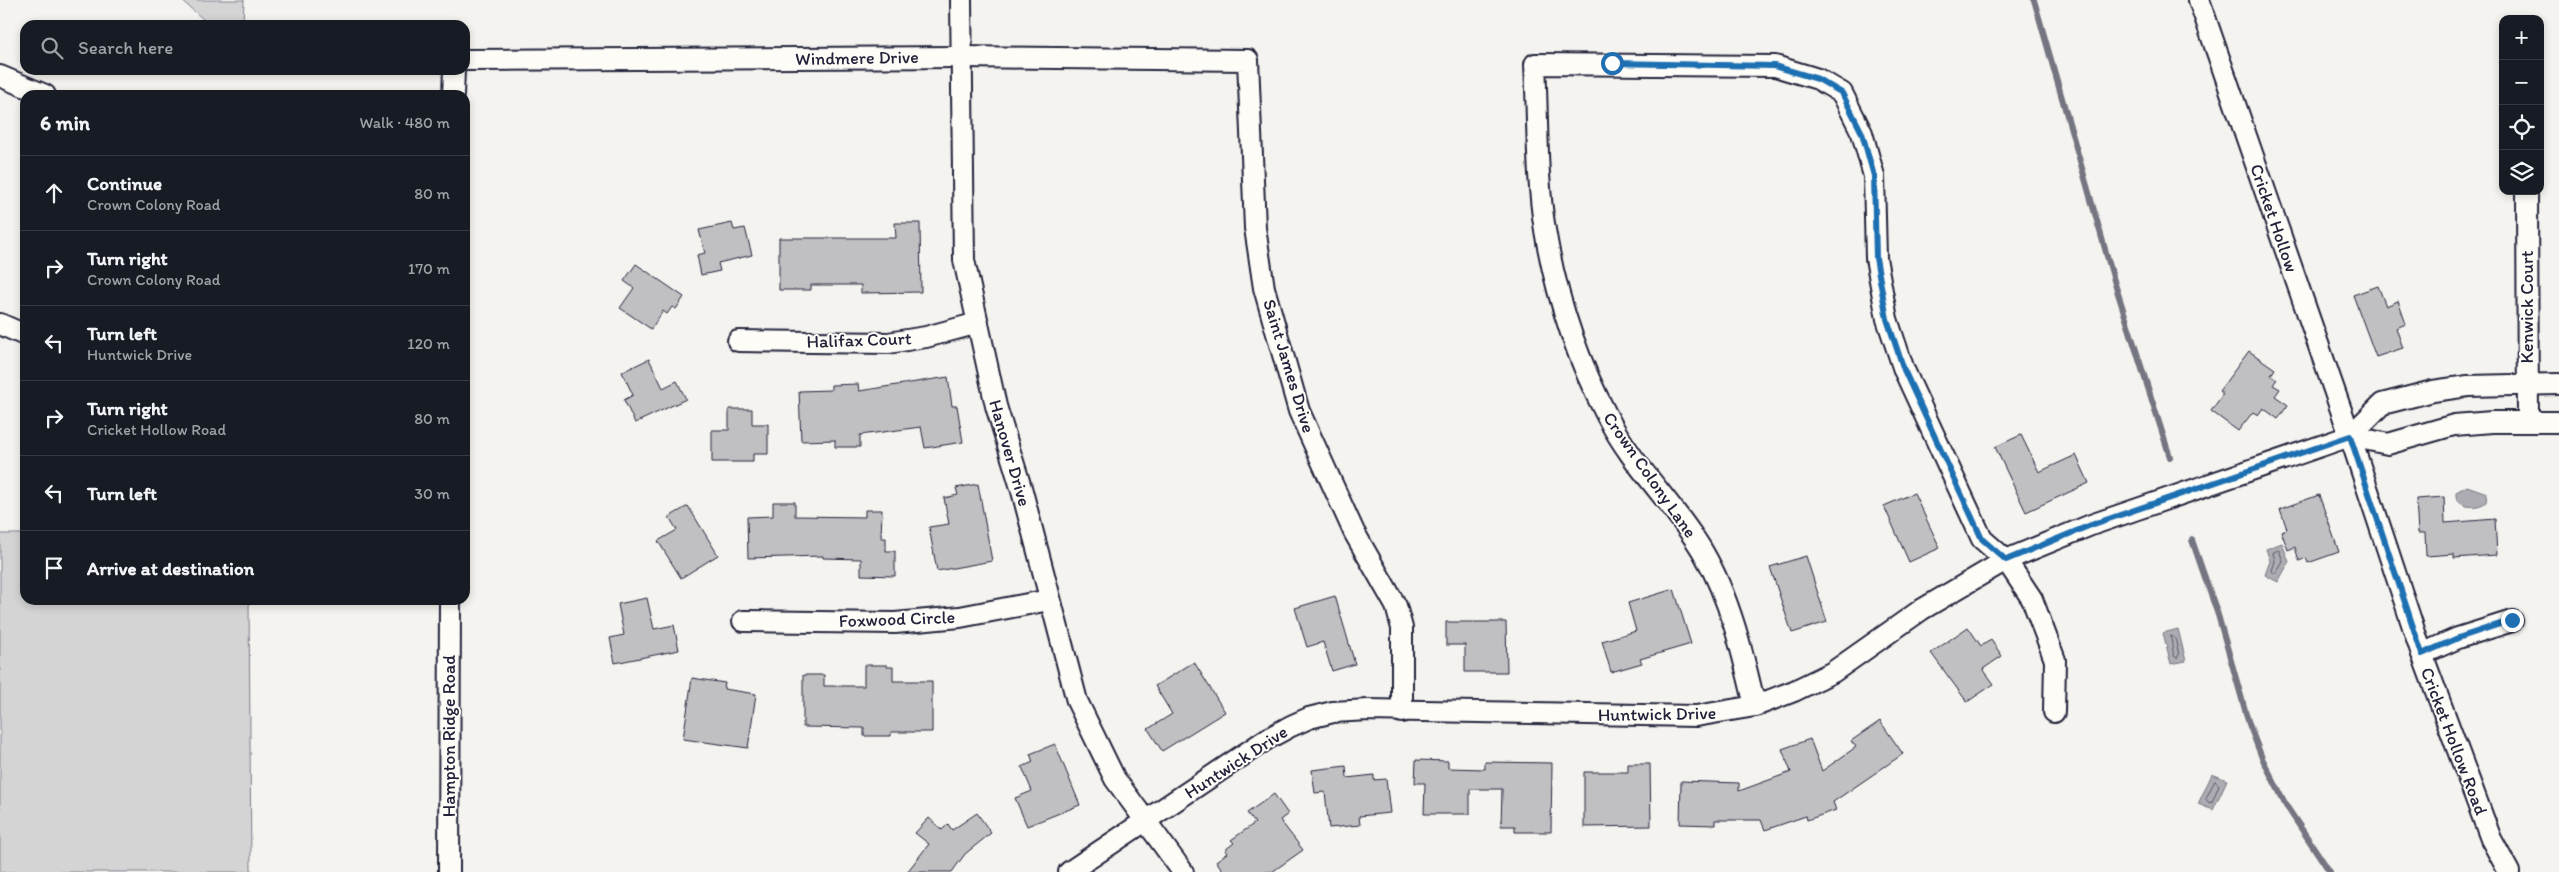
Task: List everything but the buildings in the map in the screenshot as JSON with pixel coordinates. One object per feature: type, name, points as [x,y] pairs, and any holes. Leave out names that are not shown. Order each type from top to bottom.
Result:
[{"type":"street","name":"Hanover Drive","points":[[960,0],[964,260],[996,406],[1022,491],[1077,701],[1115,779],[1183,872]]},
{"type":"street","name":"Cricket Hollow","points":[[2199,0],[2350,436]]},
{"type":"street","name":"Windmere Drive","points":[[470,60],[961,57],[1248,60]]},
{"type":"street","name":"Saint James Drive","points":[[1248,60],[1255,228],[1264,288],[1299,411],[1354,532],[1396,606],[1402,628],[1402,712]]},
{"type":"street","name":"Crown Colony Lane","points":[[1755,706],[1736,634],[1714,573],[1690,531],[1630,453],[1608,418],[1582,364],[1564,315],[1545,228],[1536,64],[1774,66],[1818,79],[1842,93],[1862,133],[1874,176],[1876,258],[1887,319],[1904,370],[1982,539],[2006,560]]},
{"type":"street","points":[[453,90],[454,75]]},
{"type":"street","points":[[0,76],[33,90]]},
{"type":"street","name":"Kenwick Court","points":[[2527,195],[2528,422]]},
{"type":"street","name":"Halifax Court","points":[[738,341],[888,342],[926,337],[978,323]]},
{"type":"street","points":[[0,324],[20,333]]},
{"type":"street","name":"Huntwick Drive","points":[[1069,872],[1266,739],[1309,718],[1333,712],[1696,716],[1755,706],[1794,691],[1833,672],[1928,606],[2006,560],[2091,525],[2350,436],[2382,404],[2433,391],[2468,386],[2559,384]]},
{"type":"street","points":[[2350,436],[2388,444],[2454,425],[2559,422]]},
{"type":"street","name":"Cricket Hollow Road","points":[[2350,436],[2422,654],[2491,839],[2509,872]]},
{"type":"street","points":[[2006,560],[2032,599],[2054,660],[2054,712]]},
{"type":"street","name":"Foxwood Circle","points":[[743,621],[894,622],[960,617],[1049,600]]},
{"type":"street","name":"Hampton Ridge Road","points":[[449,872],[450,605]]},
{"type":"street","points":[[2422,654],[2458,638],[2512,620]]},
{"type":"shaded area","points":[[181,0],[244,0],[243,20],[204,20]]},
{"type":"shaded area","points":[[0,534],[20,534],[20,605],[249,605],[251,872],[0,872]]},
{"type":"water","points":[[2467,486],[2487,493],[2486,502],[2472,507],[2462,504],[2456,497],[2456,492]]},
{"type":"water","points":[[2282,543],[2289,562],[2278,582],[2265,575],[2270,561],[2266,549]]},
{"type":"water","points":[[2178,629],[2186,661],[2171,664],[2163,633]]},
{"type":"water","points":[[2212,774],[2227,780],[2213,810],[2198,804]]},
{"type":"waterway","points":[[2034,0],[2115,284],[2170,457]]},
{"type":"waterway","points":[[2192,540],[2218,615],[2249,724],[2262,758],[2287,807],[2330,872]]},
{"type":"route","points":[[1612,63],[1774,66],[1818,79],[1842,93],[1862,133],[1874,176],[1876,258],[1887,319],[1904,370],[1982,539],[2006,560],[2045,542],[2091,525],[2350,436],[2422,654],[2458,638],[2512,620]]}]
